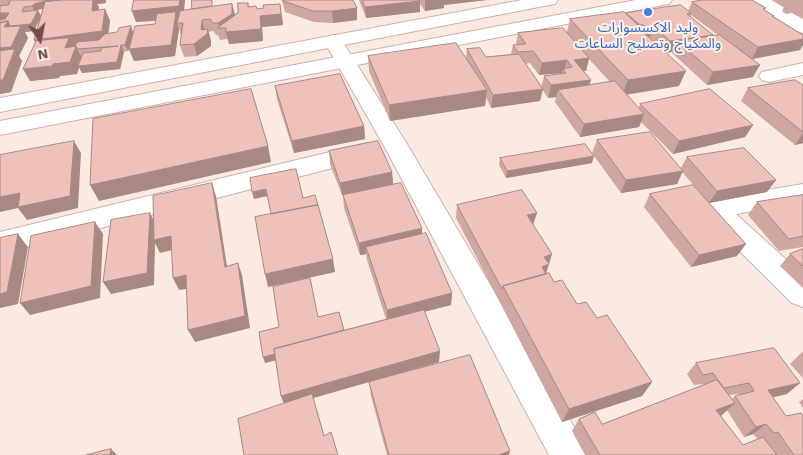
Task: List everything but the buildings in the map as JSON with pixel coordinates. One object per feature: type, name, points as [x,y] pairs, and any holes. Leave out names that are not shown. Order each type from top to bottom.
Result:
[{"type":"main road","points":[[0,128],[339,51],[549,0]]},
{"type":"main road","points":[[0,104],[663,0]]},
{"type":"main road","points":[[760,0],[803,27]]},
{"type":"main road","points":[[339,51],[395,144],[570,455]]},
{"type":"main road","points":[[769,76],[803,70]]},
{"type":"main road","points":[[0,244],[395,144]]},
{"type":"main road","points":[[803,193],[718,208],[716,212],[803,294]]},
{"type":"place","name":"وليد الاكسسوارات والمكياج وتصليح الساعات","points":[[648,12]]}]
